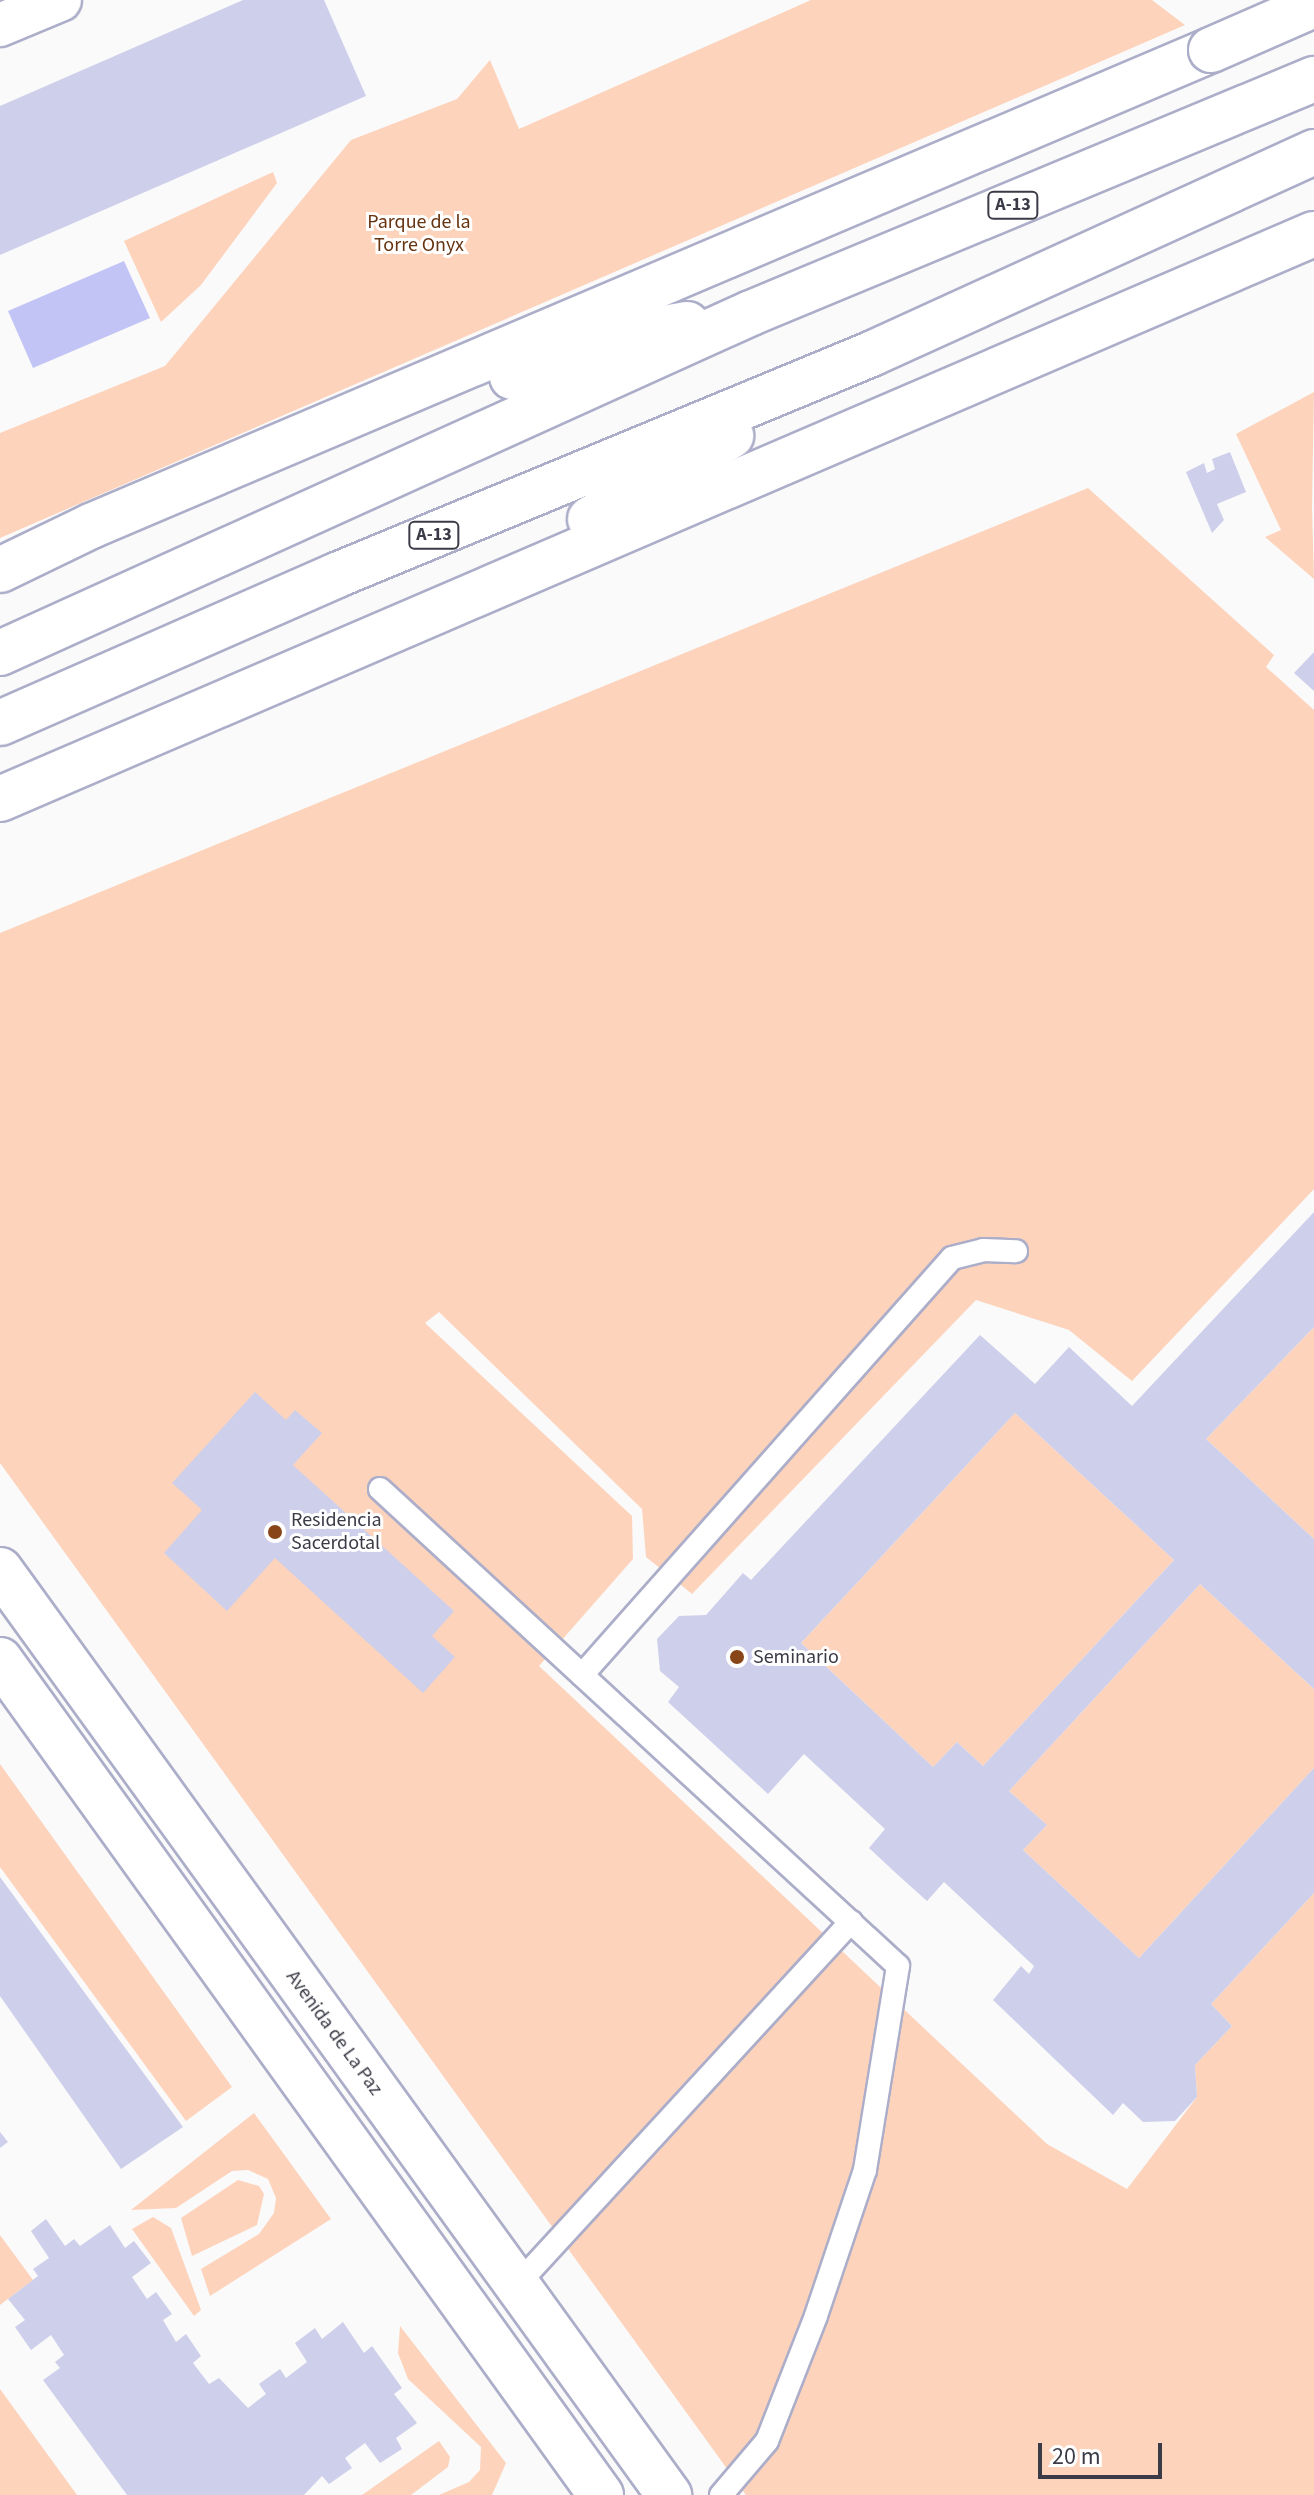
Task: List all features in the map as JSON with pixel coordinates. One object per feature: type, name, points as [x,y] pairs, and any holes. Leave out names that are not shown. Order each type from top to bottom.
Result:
[{"type":"main road","points":[[0,570],[91,526],[1314,5]]},
{"type":"main road","name":"A-13","points":[[0,653],[751,313],[1314,79]]},
{"type":"main road","name":"A-13","points":[[0,723],[337,575],[871,354],[1314,152]]},
{"type":"main road","points":[[0,799],[1314,234]]},
{"type":"main road","points":[[91,526],[637,333],[751,313]]},
{"type":"main road","points":[[431,613],[871,354]]},
{"type":"main road","name":"Avenida de La Paz","points":[[0,1570],[669,2495]]},
{"type":"main road","points":[[0,1660],[601,2495]]},
{"type":"street","points":[[0,25],[60,0]]},
{"type":"lane","points":[[582,1675],[952,1258],[983,1250],[1016,1251]]},
{"type":"lane","points":[[380,1489],[898,1966],[865,2170],[767,2441],[721,2495]]},
{"type":"lane","points":[[516,2286],[851,1922]]},
{"type":"green space","name":"Parque de la Torre Onyx","points":[[811,0],[1152,0],[1185,25],[0,538],[0,433],[165,366],[351,140],[457,99],[490,60],[519,129]]},
{"type":"green space","points":[[273,172],[277,183],[201,285],[161,322],[124,241]]},
{"type":"green space","points":[[1314,392],[1314,579],[1265,537],[1281,530],[1236,434]]},
{"type":"green space","points":[[1088,488],[1274,655],[1266,667],[1314,710],[1314,1189],[1132,1381],[1069,1330],[976,1300],[692,1594],[646,1557],[642,1509],[439,1312],[425,1323],[632,1516],[633,1559],[539,1666],[1047,2144],[1127,2189],[1197,2097],[1195,2065],[1232,2026],[1211,2004],[1314,1893],[1314,2495],[746,2495],[0,1463],[0,933]]},
{"type":"green space","points":[[1314,1327],[1314,1539],[1206,1439]]},
{"type":"green space","points":[[1015,1413],[1174,1560],[983,1766],[957,1742],[933,1767],[801,1643]]},
{"type":"green space","points":[[1200,1584],[1314,1689],[1314,1768],[1139,1958],[1023,1850],[1047,1825],[1009,1791]]},
{"type":"green space","points":[[0,1764],[232,2087],[186,2121],[0,1867]]},
{"type":"green space","points":[[254,2113],[331,2219],[210,2296],[201,2269],[259,2234],[274,2213],[276,2198],[268,2179],[248,2170],[232,2171],[176,2208],[131,2210]]},
{"type":"green space","points":[[238,2180],[259,2186],[264,2194],[257,2225],[192,2256],[181,2218]]},
{"type":"green space","points":[[153,2217],[171,2228],[201,2310],[194,2316],[132,2229]]},
{"type":"green space","points":[[0,2235],[33,2280],[0,2305]]},
{"type":"green space","points":[[400,2326],[506,2463],[492,2495],[439,2495],[469,2482],[480,2470],[481,2447],[408,2379],[398,2353]]},
{"type":"green space","points":[[0,2389],[77,2495],[0,2495]]},
{"type":"green space","points":[[439,2441],[450,2457],[448,2467],[411,2495],[362,2495]]},
{"type":"water","points":[[124,261],[150,318],[33,368],[8,311]]},
{"type":"building","points":[[243,0],[324,0],[366,96],[0,255],[0,106]]},
{"type":"building","points":[[1230,452],[1246,492],[1217,504],[1224,520],[1212,533],[1186,472],[1204,463],[1207,473],[1215,469],[1212,459]]},
{"type":"building","points":[[1314,652],[1314,691],[1294,673]]},
{"type":"building","name":"Seminario","points":[[1314,1212],[1314,1327],[1206,1439],[1314,1539],[1314,1689],[1200,1584],[1009,1791],[1047,1825],[1023,1850],[1139,1958],[1314,1768],[1314,1893],[1211,2004],[1232,2026],[1195,2065],[1197,2097],[1175,2121],[1143,2122],[1123,2103],[1113,2115],[993,2000],[1021,1966],[1029,1974],[1034,1966],[944,1882],[927,1901],[898,1875],[869,1848],[885,1829],[804,1754],[768,1794],[668,1702],[679,1687],[660,1671],[657,1639],[679,1616],[706,1615],[743,1573],[751,1580],[980,1335],[1035,1384],[1069,1347],[1132,1406]],"holes":[[[1015,1413],[1174,1560],[983,1766],[957,1742],[933,1767],[801,1643]]]},
{"type":"building","name":"Residencia Sacerdotal","points":[[255,1392],[286,1420],[295,1410],[322,1433],[293,1465],[454,1611],[432,1636],[455,1657],[423,1693],[275,1558],[227,1611],[164,1553],[202,1510],[172,1483]]},
{"type":"building","points":[[0,1877],[183,2127],[121,2169],[0,1996]]},
{"type":"building","points":[[0,2132],[8,2142],[0,2148]]},
{"type":"building","points":[[46,2219],[65,2246],[74,2239],[80,2246],[110,2225],[125,2248],[134,2241],[151,2263],[132,2277],[147,2299],[156,2292],[172,2314],[163,2320],[176,2342],[186,2334],[201,2356],[193,2363],[209,2384],[219,2378],[248,2408],[266,2394],[259,2384],[280,2369],[286,2378],[307,2362],[295,2343],[315,2328],[322,2339],[343,2322],[364,2353],[372,2346],[402,2388],[394,2394],[417,2423],[396,2438],[402,2449],[380,2463],[365,2443],[345,2458],[352,2468],[329,2484],[322,2476],[304,2495],[127,2495],[43,2380],[60,2368],[55,2362],[64,2355],[51,2335],[31,2350],[15,2327],[25,2320],[8,2299],[38,2276],[33,2269],[49,2258],[31,2231]]},
{"type":"place","name":"Residencia Sacerdotal","points":[[275,1532]]},
{"type":"place","name":"Seminario","points":[[737,1657]]}]
